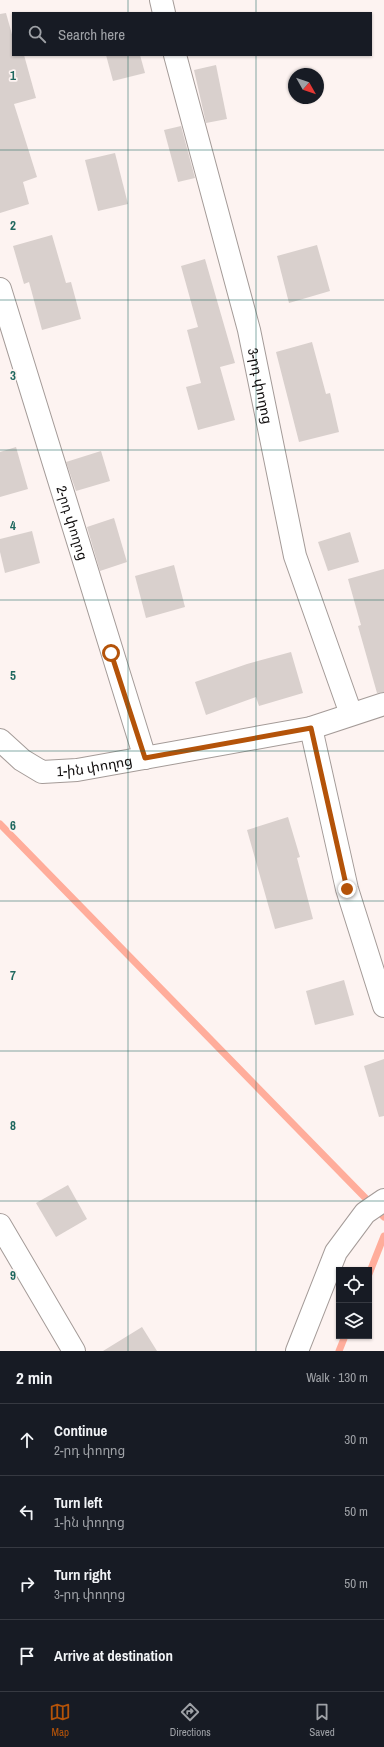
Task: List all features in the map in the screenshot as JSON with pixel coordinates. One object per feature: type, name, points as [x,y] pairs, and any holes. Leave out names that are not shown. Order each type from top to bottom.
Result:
[{"type":"street","points":[[161,0],[164,12]]},
{"type":"street","name":"3-րդ փողոց","points":[[176,56],[249,330],[295,556],[351,714]]},
{"type":"street","name":"2-րդ փողոց","points":[[0,289],[145,758]]},
{"type":"street","name":"1-ին փողոց","points":[[0,740],[22,760],[42,772],[77,770],[311,728],[384,704]]},
{"type":"street","points":[[311,728],[347,889],[384,1006]]},
{"type":"street","points":[[297,1351],[336,1252],[366,1213],[384,1200]]},
{"type":"street","points":[[0,1225],[74,1351]]},
{"type":"building","points":[[6,13],[12,34],[12,56],[24,56],[36,98],[14,104],[37,177],[23,182],[29,204],[0,213],[0,14]]},
{"type":"building","points":[[106,56],[140,56],[145,73],[113,81]]},
{"type":"building","points":[[216,65],[227,119],[206,123],[194,70]]},
{"type":"building","points":[[181,126],[195,178],[178,182],[164,130]]},
{"type":"building","points":[[115,153],[128,204],[98,211],[85,160]]},
{"type":"building","points":[[52,235],[66,283],[71,282],[81,319],[42,330],[29,282],[24,284],[13,246]]},
{"type":"building","points":[[317,245],[330,291],[289,303],[277,256]]},
{"type":"building","points":[[205,259],[235,363],[220,367],[235,420],[198,430],[186,387],[201,383],[187,330],[198,327],[181,266]]},
{"type":"building","points":[[312,342],[326,394],[330,393],[339,432],[299,442],[276,352]]},
{"type":"building","points":[[16,447],[28,489],[0,497],[0,452]]},
{"type":"building","points":[[101,451],[110,481],[76,491],[66,462]]},
{"type":"building","points":[[114,518],[127,562],[100,571],[87,527]]},
{"type":"building","points":[[32,531],[40,563],[5,573],[0,552],[0,539]]},
{"type":"building","points":[[350,532],[359,562],[328,571],[318,542]]},
{"type":"building","points":[[174,565],[185,607],[146,618],[135,576]]},
{"type":"building","points":[[384,569],[384,692],[377,693],[358,626],[361,625],[348,579]]},
{"type":"building","points":[[291,652],[303,693],[259,706],[256,697],[206,715],[195,682],[247,664]]},
{"type":"building","points":[[288,817],[300,857],[297,858],[313,919],[275,929],[247,830]]},
{"type":"building","points":[[344,980],[354,1015],[315,1025],[306,991]]},
{"type":"building","points":[[384,1059],[384,1116],[379,1117],[364,1066]]},
{"type":"building","points":[[68,1185],[87,1219],[56,1237],[36,1203]]},
{"type":"building","points":[[142,1327],[157,1351],[103,1351]]},
{"type":"waterway","points":[[0,824],[384,1217]]},
{"type":"waterway","points":[[372,1267],[384,1236]]},
{"type":"waterway","points":[[339,1351],[344,1339]]},
{"type":"route","points":[[111,653],[145,758],[311,728],[347,889]]}]
